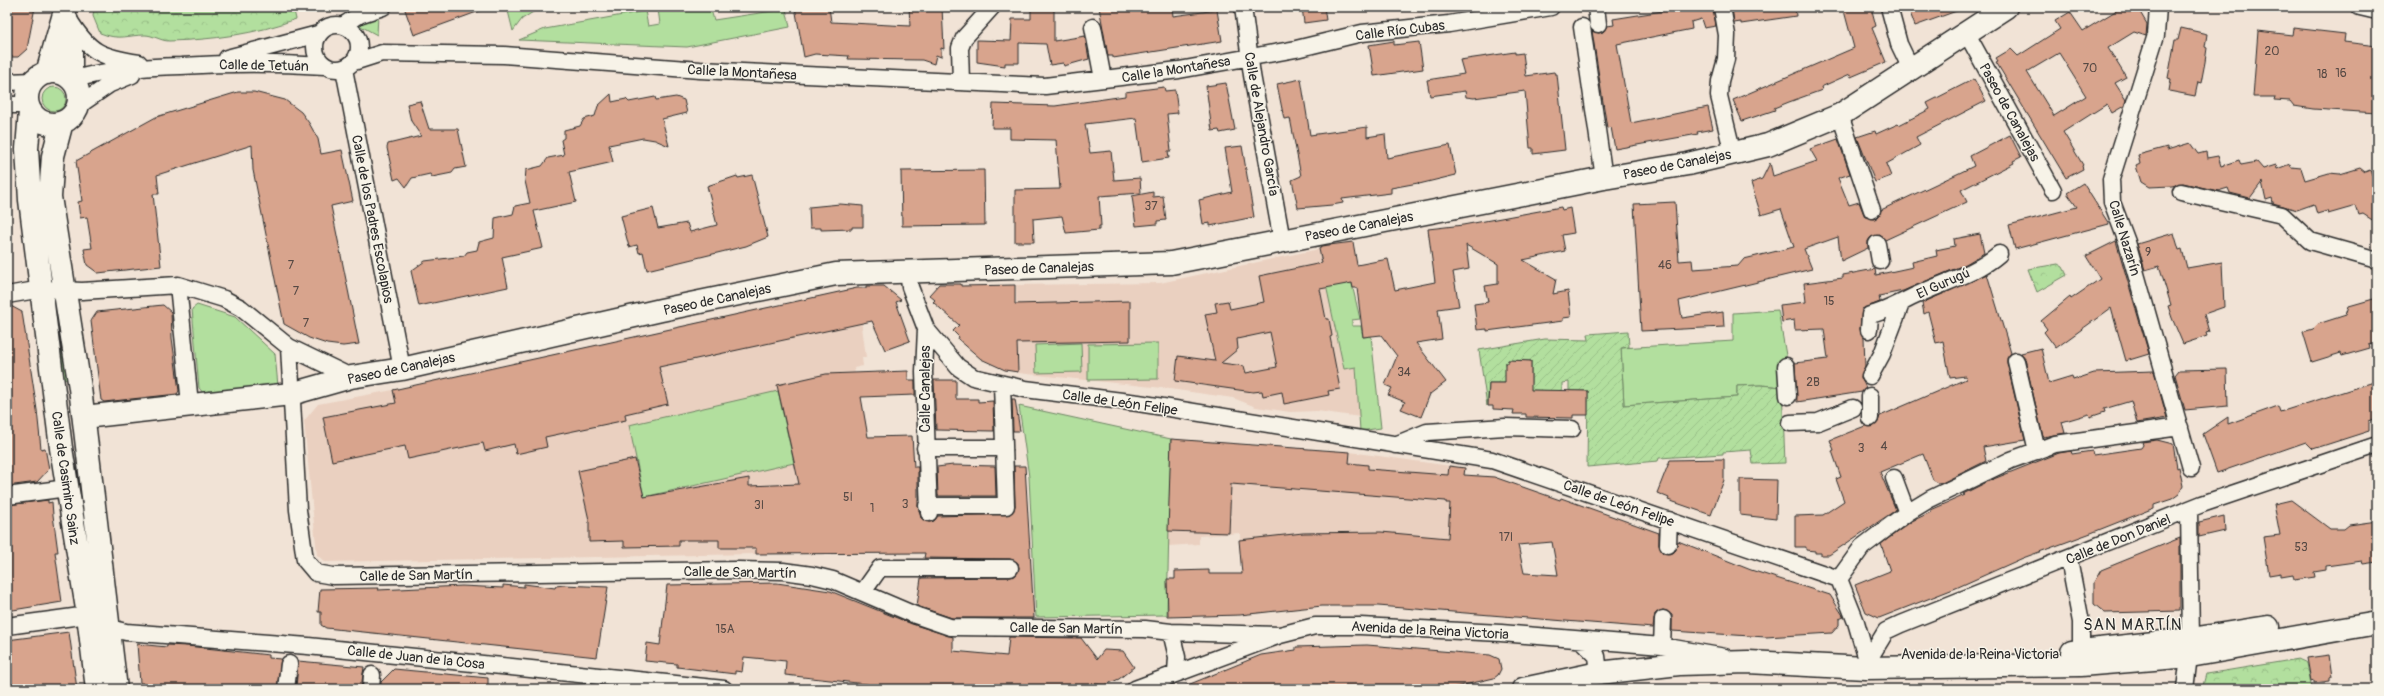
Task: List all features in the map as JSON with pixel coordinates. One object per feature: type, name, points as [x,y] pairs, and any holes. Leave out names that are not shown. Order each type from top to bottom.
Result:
[{"type":"main road","points":[[66,10],[71,48],[72,79],[79,92],[78,106],[72,116],[62,122],[46,122],[29,108],[29,88],[40,77],[66,10]]},
{"type":"main road","name":"Paseo de Canalejas","points":[[84,417],[190,404],[291,394],[351,377],[402,369],[661,310],[836,274],[1171,263],[1282,240],[1733,154],[1768,145],[1840,115],[1967,34],[1992,10]]},
{"type":"main road","points":[[40,77],[60,73],[72,79]]},
{"type":"main road","name":"Calle de Casimiro Sainz","points":[[29,108],[27,149],[30,193],[67,488],[88,615],[97,689]]},
{"type":"main road","name":"Calle de Casimiro Sainz","points":[[62,122],[54,156],[50,197],[74,290],[84,417],[116,689]]},
{"type":"main road","name":"Avenida de la Reina Victoria","points":[[2191,647],[2377,610]]},
{"type":"main road","name":"Avenida de la Reina Victoria","points":[[1523,689],[1599,674],[1679,664],[1748,662],[1866,668],[2081,658],[2191,647],[2377,623]]},
{"type":"main road","name":"Avenida de la Reina Victoria","points":[[1748,662],[1776,657],[1868,654],[2013,656],[2053,655],[2081,658]]},
{"type":"street","points":[[344,25],[359,15],[383,7]]},
{"type":"street","points":[[961,82],[960,48],[964,38],[992,7]]},
{"type":"street","name":"Calle de Alejandro García","points":[[1243,7],[1250,57],[1282,240]]},
{"type":"street","name":"Calle Río Cubas","points":[[1250,57],[1296,49],[1362,33],[1448,24],[1551,7]]},
{"type":"street","points":[[1596,7],[1598,24]]},
{"type":"street","points":[[1722,7],[1727,35],[1726,59],[1720,81],[1719,96],[1733,154]]},
{"type":"street","points":[[1889,7],[1899,44],[1911,69]]},
{"type":"street","name":"Calle Nazarín","points":[[2158,7],[2156,35],[2110,179],[2112,202],[2127,242],[2191,468]]},
{"type":"street","points":[[2360,7],[2377,11]]},
{"type":"street","name":"Calle de Tetuán","points":[[66,10],[77,33],[92,48],[103,56],[157,66]]},
{"type":"street","points":[[359,38],[360,51],[349,65],[334,69],[325,66],[317,57],[314,45],[318,34],[325,28],[334,24],[344,25],[353,30],[359,38],[382,53]]},
{"type":"street","points":[[1582,27],[1604,178]]},
{"type":"street","name":"Calle la Montañesa","points":[[1093,28],[1103,79]]},
{"type":"street","name":"Calle de Tetuán","points":[[202,65],[318,34]]},
{"type":"street","name":"Paseo de Canalejas","points":[[1967,34],[2053,190]]},
{"type":"street","name":"Calle la Montañesa","points":[[349,65],[382,53],[504,55],[700,70],[1045,86],[1179,70],[1250,57]]},
{"type":"street","name":"Calle de Tetuán","points":[[72,79],[93,74],[157,66],[278,64],[325,66]]},
{"type":"street","name":"Calle de los Padres Escolapios","points":[[349,65],[402,369]]},
{"type":"street","name":"Calle de Tetuán","points":[[78,106],[110,84],[157,66]]},
{"type":"street","points":[[7,82],[40,77]]},
{"type":"street","points":[[7,103],[29,108]]},
{"type":"street","points":[[1840,115],[1872,210]]},
{"type":"street","points":[[2181,192],[2282,215],[2310,242],[2377,260]]},
{"type":"street","points":[[1877,244],[1880,261]]},
{"type":"street","name":"El Gurugú","points":[[1869,330],[1870,315],[1886,312],[1916,295],[1987,264],[1999,254]]},
{"type":"street","name":"Calle de León Felipe","points":[[908,271],[910,287],[926,329],[958,367],[973,377],[1002,384],[1138,403],[1492,460],[1839,578]]},
{"type":"street","points":[[7,295],[42,289],[74,290],[178,285],[224,299],[241,308],[289,347],[351,377]]},
{"type":"street","points":[[178,285],[190,404]]},
{"type":"street","points":[[1870,376],[1882,354],[1901,304]]},
{"type":"street","name":"Calle Canalejas","points":[[926,329],[924,372],[925,448],[928,510],[1006,506],[1002,384]]},
{"type":"street","points":[[289,347],[291,394]]},
{"type":"street","points":[[2016,360],[2037,451]]},
{"type":"street","points":[[1786,366],[1788,396]]},
{"type":"street","name":"Calle de San Martín","points":[[291,394],[298,510],[305,560],[316,573],[333,576],[738,570],[783,571],[812,575],[863,592],[915,615],[950,627],[1145,629],[1171,632]]},
{"type":"street","points":[[1870,396],[1870,418]]},
{"type":"street","points":[[1790,423],[1818,422],[1853,408]]},
{"type":"street","points":[[1395,445],[1427,432],[1505,427],[1572,430]]},
{"type":"street","points":[[1868,654],[1839,578],[1862,547],[1907,513],[1930,499],[2011,460],[2055,444],[2180,427]]},
{"type":"street","name":"Calle de Don Daniel","points":[[1868,654],[1886,631],[2069,559],[2080,552],[2189,510],[2377,445]]},
{"type":"street","name":"Calle Canalejas","points":[[925,448],[1004,448]]},
{"type":"street","points":[[1894,478],[1907,513]]},
{"type":"street","points":[[7,496],[67,488]]},
{"type":"street","points":[[2185,689],[2191,647],[2189,510]]},
{"type":"street","points":[[1668,545],[1669,520]]},
{"type":"street","points":[[2069,559],[2082,622],[2081,658]]},
{"type":"street","points":[[863,592],[880,568],[929,563],[1010,568]]},
{"type":"street","points":[[7,626],[88,615]]},
{"type":"street","name":"Calle de Juan de la Cosa","points":[[88,615],[109,628],[126,632],[308,646],[724,689]]},
{"type":"street","points":[[1662,646],[1663,619]]},
{"type":"street","name":"Avenida de la Reina Victoria","points":[[1135,689],[1176,672],[1280,635],[1315,626],[1360,626],[1501,633],[1582,641],[1662,646],[1748,662]]},
{"type":"street","points":[[1171,632],[1177,657],[1176,672]]},
{"type":"street","name":"Avenida de la Reina Victoria","points":[[1171,632],[1280,635]]},
{"type":"street","points":[[1582,641],[1597,656],[1599,674]]},
{"type":"street","points":[[286,689],[290,664]]},
{"type":"shaded area","points":[[1319,249],[1344,369],[1356,367],[1360,417],[1317,411],[1290,412],[1256,407],[1233,398],[1163,388],[1018,373],[1016,285],[1160,283]]},
{"type":"shaded area","points":[[857,288],[866,357],[862,357],[863,366],[854,368],[866,422],[873,481],[754,486],[756,554],[325,562],[317,555],[304,421],[318,404],[393,390]]},
{"type":"shaded area","points":[[1171,439],[1350,452],[1465,468],[1464,475],[1495,477],[1482,575],[1240,551],[1240,533],[1199,536],[1199,544],[1168,546]]},
{"type":"green space","points":[[94,7],[293,7],[296,19],[266,29],[217,38],[169,41],[148,35],[113,37],[100,33],[93,16]]},
{"type":"green space","points":[[522,7],[541,7],[522,19],[513,31],[508,11]]},
{"type":"green space","points":[[658,9],[711,10],[714,20],[786,9],[790,27],[687,47],[519,40],[545,29],[645,11],[648,26],[660,24]]},
{"type":"green space","points":[[378,15],[377,35],[357,24]]},
{"type":"green space","points":[[54,87],[59,88],[65,94],[65,104],[59,110],[54,111],[49,110],[43,104],[42,99],[43,94],[49,88]]},
{"type":"green space","points":[[2058,264],[2063,267],[2067,275],[2037,292],[2028,269]]},
{"type":"green space","points":[[1351,280],[1360,319],[1352,320],[1352,326],[1361,326],[1363,337],[1371,336],[1381,428],[1360,431],[1356,367],[1344,369],[1326,285]]},
{"type":"green space","points":[[55,298],[68,379],[64,380],[53,300]]},
{"type":"green space","points":[[197,305],[235,317],[275,354],[278,386],[204,394],[199,388],[192,309]]},
{"type":"green space","points":[[1778,310],[1787,361],[1782,387],[1761,385],[1737,386],[1737,397],[1624,405],[1621,348],[1733,341],[1733,313]]},
{"type":"green space","points":[[1628,331],[1629,347],[1621,348],[1624,405],[1737,397],[1737,386],[1761,385],[1782,387],[1785,463],[1753,464],[1751,450],[1723,452],[1723,454],[1659,458],[1658,461],[1587,467],[1588,391],[1569,391],[1569,382],[1562,383],[1562,391],[1528,390],[1531,383],[1531,361],[1508,360],[1508,363],[1505,363],[1507,383],[1489,383],[1487,406],[1479,350],[1545,339],[1589,340],[1588,334]]},
{"type":"green space","points":[[1081,343],[1082,372],[1036,373],[1035,345]]},
{"type":"green space","points":[[1158,343],[1158,379],[1088,380],[1088,344]]},
{"type":"green space","points":[[778,391],[794,463],[644,497],[629,425]]},
{"type":"green space","points":[[1019,406],[1171,439],[1167,615],[1036,617],[1029,477]]},
{"type":"green space","points":[[2298,659],[2307,663],[2312,689],[2202,689],[2206,674]]},
{"type":"building","points":[[7,7],[35,7],[27,49],[18,57],[7,57]]},
{"type":"building","points":[[404,7],[485,7],[485,9],[414,35]]},
{"type":"building","points":[[795,7],[829,7],[831,22],[910,26],[909,7],[942,7],[944,49],[941,48],[941,57],[936,55],[934,64],[922,60],[848,59],[849,56],[815,54],[804,57]]},
{"type":"building","points":[[1031,7],[1054,7],[1054,41],[1085,36],[1089,59],[1064,66],[1063,63],[1050,65],[1046,44],[1019,43],[1019,63],[1005,63],[1005,66],[977,62],[977,40],[1011,41],[1012,19],[1031,19]]},
{"type":"building","points":[[1099,7],[1172,7],[1173,16],[1217,10],[1222,41],[1113,58],[1113,56],[1108,56]]},
{"type":"building","points":[[1302,7],[1324,7],[1326,20],[1304,23]]},
{"type":"building","points":[[1688,7],[1713,7],[1716,26],[1704,28],[1701,19],[1691,22],[1692,29],[1617,44],[1631,123],[1708,107],[1713,129],[1697,132],[1698,134],[1615,149],[1611,127],[1607,128],[1592,31],[1599,33],[1603,32],[1607,26],[1614,25],[1613,19]]},
{"type":"building","points":[[1732,7],[1795,7],[1796,16],[1741,24],[1741,22],[1734,23]]},
{"type":"building","points":[[1843,7],[1871,7],[1876,26],[1872,28],[1886,62],[1851,77],[1850,74],[1821,87],[1822,90],[1774,108],[1775,110],[1742,121],[1733,100],[1854,48]]},
{"type":"building","points":[[1908,7],[1962,7],[1962,9],[1915,26]]},
{"type":"building","points":[[2122,7],[2137,7],[2147,24],[2146,36],[2134,32],[2108,48],[2126,77],[2115,83],[2126,100],[2124,106],[2112,113],[2107,104],[2063,132],[2083,165],[2083,169],[2066,178],[1996,62],[1998,61],[1996,58],[2011,49],[2018,56],[2060,29],[2055,21],[2070,12],[2083,31]],"holes":[[[2059,53],[2086,96],[2054,116],[2027,72]]]},
{"type":"building","points":[[2181,28],[2207,34],[2205,47],[2207,48],[2201,83],[2198,82],[2195,96],[2169,91],[2171,79],[2168,78],[2175,40],[2178,40]]},
{"type":"building","points":[[2293,28],[2345,34],[2344,42],[2377,46],[2377,113],[2313,109],[2294,106],[2290,101],[2274,100],[2275,97],[2253,97],[2258,31],[2292,35]]},
{"type":"building","points":[[1394,41],[1394,45],[1419,42],[1423,69],[1374,76],[1369,45]]},
{"type":"building","points":[[1515,52],[1515,54],[1523,53],[1526,76],[1554,72],[1557,74],[1565,150],[1533,154],[1533,148],[1530,148],[1525,91],[1474,98],[1466,97],[1465,91],[1430,96],[1427,80],[1464,74],[1460,60]]},
{"type":"building","points":[[1301,79],[1310,135],[1367,127],[1367,137],[1385,134],[1387,158],[1450,145],[1456,175],[1419,184],[1391,188],[1391,193],[1342,199],[1343,203],[1332,205],[1298,208],[1292,180],[1301,176],[1290,118],[1284,119],[1277,84]]},
{"type":"building","points":[[1974,79],[1986,101],[1916,137],[1920,145],[1886,164],[1891,176],[1875,182],[1857,137],[1875,131],[1876,134],[1898,124],[1899,125],[1930,109],[1927,103]]},
{"type":"building","points":[[1226,83],[1235,130],[1220,133],[1219,130],[1212,131],[1206,86]]},
{"type":"building","points":[[1164,87],[1165,91],[1175,90],[1178,113],[1167,114],[1171,151],[1168,151],[1169,158],[1142,162],[1136,118],[1085,124],[1090,153],[1111,151],[1114,180],[1140,178],[1141,193],[1099,196],[1101,226],[1099,226],[1099,230],[1066,233],[1062,216],[1033,219],[1034,242],[1015,242],[1015,190],[1060,189],[1056,140],[1010,139],[1010,128],[992,128],[993,104],[1055,106],[1125,96],[1125,92]]},
{"type":"building","points":[[238,92],[254,92],[285,100],[301,112],[309,123],[318,139],[321,154],[342,150],[353,201],[331,206],[359,344],[343,346],[327,344],[309,338],[284,324],[253,170],[252,145],[157,175],[159,194],[153,194],[161,266],[98,273],[87,265],[84,249],[92,248],[87,217],[80,218],[78,202],[82,201],[76,161],[156,117]]},
{"type":"building","points":[[611,94],[612,102],[626,99],[629,102],[655,97],[656,100],[676,97],[684,100],[687,113],[662,119],[669,146],[655,140],[643,138],[609,145],[613,162],[569,172],[576,202],[534,211],[543,248],[502,257],[508,287],[419,306],[411,271],[425,261],[464,256],[467,252],[477,250],[479,242],[494,238],[495,218],[513,214],[515,206],[530,203],[525,181],[526,170],[542,166],[548,158],[564,155],[561,140],[564,138],[564,130],[580,126],[584,119],[595,116],[598,106]]},
{"type":"building","points":[[420,101],[429,129],[458,129],[466,167],[455,169],[452,173],[432,177],[430,174],[412,178],[406,187],[399,178],[394,180],[387,148],[388,144],[421,136],[411,121],[407,104]]},
{"type":"building","points":[[2010,135],[2021,157],[2013,161],[2014,163],[1961,190],[1967,202],[1885,240],[1880,235],[1871,237],[1868,241],[1868,248],[1841,261],[1838,237],[1804,249],[1812,269],[1679,301],[1682,318],[1723,312],[1724,327],[1641,331],[1634,204],[1675,202],[1679,261],[1692,260],[1693,269],[1738,266],[1744,259],[1794,247],[1781,209],[1761,215],[1751,183],[1762,179],[1770,163],[1773,176],[1817,161],[1810,149],[1838,139],[1850,174],[1838,178],[1849,205],[1859,202],[1865,217],[1875,219],[1879,216],[1881,210],[1974,166],[1970,156]]},
{"type":"building","points":[[2190,143],[2198,154],[2206,152],[2207,158],[2218,156],[2221,166],[2239,160],[2241,165],[2257,162],[2263,169],[2276,165],[2277,169],[2290,164],[2291,167],[2301,168],[2305,180],[2329,173],[2340,174],[2360,168],[2365,172],[2370,170],[2372,176],[2377,175],[2377,223],[2363,214],[2359,215],[2356,206],[2328,214],[2327,211],[2317,214],[2314,204],[2297,210],[2273,203],[2272,198],[2266,200],[2262,182],[2250,198],[2230,193],[2228,188],[2218,191],[2183,183],[2172,186],[2149,187],[2141,182],[2136,166],[2140,164],[2138,155],[2167,147],[2167,150]]},
{"type":"building","points":[[1242,146],[1254,217],[1210,226],[1210,223],[1203,224],[1199,200],[1232,192],[1225,148]]},
{"type":"building","points":[[984,170],[985,225],[902,226],[901,171]]},
{"type":"building","points":[[752,175],[768,237],[746,246],[647,270],[643,252],[639,253],[637,245],[629,247],[621,216],[653,208],[658,228],[687,223],[690,232],[717,225],[707,186],[737,176],[738,178]]},
{"type":"building","points":[[2083,183],[2109,224],[2015,249],[2009,225],[2077,207],[2067,193]]},
{"type":"building","points":[[1153,192],[1153,197],[1163,196],[1166,220],[1157,221],[1157,224],[1136,226],[1132,196]]},
{"type":"building","points":[[840,204],[863,206],[863,227],[852,227],[852,229],[821,230],[821,228],[810,228],[809,207]]},
{"type":"building","points":[[1561,207],[1562,210],[1570,208],[1574,233],[1562,235],[1565,251],[1523,260],[1556,279],[1553,294],[1568,291],[1571,317],[1563,318],[1563,321],[1487,331],[1487,329],[1477,330],[1474,304],[1488,302],[1485,286],[1498,284],[1498,264],[1466,245],[1469,269],[1453,272],[1459,306],[1438,309],[1442,339],[1416,343],[1446,382],[1430,394],[1421,417],[1401,409],[1405,402],[1388,395],[1392,388],[1385,385],[1397,356],[1381,335],[1363,337],[1357,288],[1353,288],[1352,283],[1320,289],[1326,319],[1329,319],[1332,336],[1330,337],[1340,389],[1328,391],[1329,395],[1284,404],[1282,392],[1263,396],[1262,391],[1253,392],[1175,381],[1178,356],[1215,361],[1205,314],[1217,312],[1215,303],[1228,301],[1230,309],[1264,302],[1259,276],[1322,263],[1319,249],[1321,246],[1353,242],[1357,265],[1388,259],[1395,290],[1435,282],[1428,229],[1463,225]],"holes":[[[1270,332],[1277,367],[1246,373],[1244,366],[1221,363],[1238,349],[1237,339]]]},
{"type":"building","points":[[2174,233],[2179,250],[2182,249],[2187,268],[2222,262],[2224,307],[2204,314],[2209,332],[2206,333],[2207,336],[2183,344],[2168,306],[2171,305],[2159,266],[2145,270],[2137,244]]},
{"type":"building","points":[[1980,234],[1984,253],[1966,264],[1903,291],[1879,296],[1880,302],[1862,309],[1860,329],[1864,338],[1865,366],[1861,377],[1866,388],[1862,392],[1797,402],[1795,363],[1828,359],[1824,329],[1795,330],[1794,320],[1782,322],[1780,305],[1806,302],[1804,283],[1843,278],[1843,275],[1875,269],[1876,275],[1913,267],[1912,262],[1937,256],[1936,250],[1955,246],[1954,239]]},
{"type":"building","points":[[2116,241],[2149,354],[2126,361],[2111,308],[2056,348],[2044,332],[2047,329],[2041,321],[2070,297],[2071,299],[2100,279],[2086,256]]},
{"type":"building","points":[[1987,274],[2011,353],[2007,358],[2007,363],[2025,440],[1983,447],[1986,461],[1940,484],[1933,480],[1923,454],[1880,472],[1896,510],[1829,555],[1821,555],[1821,553],[1815,553],[1815,551],[1806,550],[1806,547],[1795,547],[1795,516],[1823,515],[1844,501],[1836,479],[1841,477],[1832,451],[1834,450],[1830,440],[1865,426],[1874,426],[1878,422],[1880,416],[1966,379],[1965,376],[1950,378],[1943,341],[1936,343],[1928,312],[1924,314],[1922,303]]},
{"type":"building","points":[[939,284],[961,284],[961,286],[1015,285],[1015,304],[1130,301],[1130,341],[1017,343],[1018,372],[1005,370],[981,359],[958,339],[959,337],[953,331],[959,325],[933,302],[935,300],[929,295]]},
{"type":"building","points":[[866,286],[884,286],[901,300],[896,302],[910,341],[885,350],[872,321],[659,367],[668,404],[625,414],[626,420],[545,437],[547,447],[516,454],[514,444],[485,451],[483,443],[408,459],[405,446],[332,461],[323,417],[396,403],[393,390],[857,288],[866,288]]},
{"type":"building","points":[[2377,298],[2377,343],[2369,345],[2370,348],[2342,356],[2341,353],[2312,362],[2303,332],[2313,329],[2318,324],[2346,315],[2349,306]]},
{"type":"building","points":[[7,304],[22,312],[37,410],[41,449],[45,448],[49,469],[37,482],[7,486]]},
{"type":"building","points":[[163,305],[171,312],[172,338],[179,391],[177,394],[104,402],[101,400],[91,321],[97,312]]},
{"type":"building","points":[[2041,348],[2049,383],[2072,376],[2073,380],[2094,373],[2154,371],[2167,418],[2137,423],[2131,401],[2104,409],[2105,412],[2090,417],[2089,414],[2062,422],[2065,433],[2043,437],[2025,359],[2021,353]]},
{"type":"building","points":[[1508,360],[1531,361],[1531,390],[1588,391],[1588,415],[1573,415],[1573,418],[1526,417],[1526,414],[1513,414],[1514,410],[1493,409],[1493,406],[1488,406],[1489,383],[1505,383],[1505,363],[1508,363]]},
{"type":"building","points":[[2227,369],[2228,406],[2185,410],[2175,375],[2179,370]]},
{"type":"building","points":[[908,371],[908,380],[915,380],[915,395],[861,397],[868,437],[912,436],[914,467],[918,467],[918,506],[921,518],[929,522],[934,521],[938,516],[1010,514],[1015,506],[1014,466],[1025,466],[1034,618],[952,618],[917,606],[921,578],[1015,576],[1019,568],[1018,563],[1010,559],[924,558],[925,553],[756,554],[756,548],[719,548],[719,540],[679,540],[679,546],[624,547],[624,541],[589,542],[589,520],[578,471],[635,459],[644,497],[749,478],[749,486],[799,484],[777,385],[826,374]]},
{"type":"building","points":[[934,380],[956,380],[956,399],[978,399],[978,402],[993,401],[994,431],[936,430]]},
{"type":"building","points":[[2377,381],[2377,418],[2369,421],[2369,431],[2313,449],[2306,442],[2217,473],[2203,434],[2228,417],[2228,424],[2278,406],[2280,412]]},
{"type":"building","points":[[1012,399],[1015,399],[1020,431],[1013,431]]},
{"type":"building","points":[[1171,439],[1350,452],[1349,463],[1368,465],[1368,469],[1448,475],[1449,466],[1465,468],[1464,475],[1494,477],[1560,500],[1561,498],[1659,533],[1659,545],[1663,553],[1673,553],[1676,550],[1678,541],[1751,570],[1830,595],[1844,617],[1839,619],[1839,625],[1832,633],[1766,637],[1672,631],[1672,615],[1663,610],[1655,614],[1653,628],[1378,606],[1322,606],[1240,615],[1168,617],[1167,579],[1175,579],[1175,571],[1209,570],[1209,574],[1242,574],[1239,540],[1303,533],[1381,532],[1448,538],[1450,503],[1446,503],[1446,501],[1231,484],[1229,533],[1168,531]],"holes":[[[1552,542],[1558,575],[1524,573],[1518,545]]]},
{"type":"building","points":[[2157,440],[2173,444],[2177,468],[2179,467],[2183,486],[2179,494],[2172,499],[2154,505],[2154,508],[2023,558],[1956,588],[1879,618],[1866,612],[1855,585],[1890,571],[1881,544],[1912,521],[1931,512],[1931,510],[1965,495],[1963,494],[1991,480],[2059,453],[2071,451],[2072,454],[2092,451],[2093,455],[2141,448],[2143,445],[2142,442]]},
{"type":"building","points":[[1724,459],[1724,480],[1711,515],[1668,500],[1669,498],[1657,493],[1670,460]]},
{"type":"building","points":[[953,465],[995,466],[996,496],[938,496],[937,467]]},
{"type":"building","points":[[1740,479],[1777,480],[1776,519],[1740,515]]},
{"type":"building","points":[[48,500],[48,503],[52,502],[58,552],[55,552],[62,602],[7,611],[7,505]]},
{"type":"building","points":[[2291,500],[2330,529],[2344,529],[2349,525],[2377,521],[2377,562],[2363,564],[2362,561],[2326,566],[2326,570],[2314,572],[2315,577],[2294,580],[2293,575],[2281,577],[2281,573],[2269,575],[2263,537],[2280,535],[2274,504]]},
{"type":"building","points":[[2224,516],[2225,531],[2199,537],[2199,522]]},
{"type":"building","points":[[2180,538],[2180,611],[2105,613],[2094,604],[2094,582],[2101,570]]},
{"type":"building","points":[[777,583],[830,591],[912,624],[953,637],[953,651],[1007,656],[1009,637],[1081,638],[1097,659],[1104,650],[1123,651],[1134,667],[1119,679],[1105,685],[1094,684],[1082,689],[890,689],[866,684],[785,675],[786,661],[744,657],[742,672],[735,671],[735,674],[677,667],[677,664],[645,661],[647,643],[660,645],[667,585]]},
{"type":"building","points":[[524,584],[555,588],[556,586],[564,585],[608,587],[597,657],[326,628],[321,625],[321,612],[318,612],[320,589],[379,588],[378,590],[462,586],[503,588],[503,585],[524,587]]},
{"type":"building","points":[[69,632],[77,689],[7,689],[7,640]]},
{"type":"building","points":[[137,644],[167,647],[167,645],[187,646],[269,655],[269,658],[281,659],[277,689],[144,689],[143,683],[140,683]]},
{"type":"building","points":[[1367,645],[1490,655],[1499,659],[1501,669],[1498,675],[1494,678],[1447,689],[1178,689],[1261,655],[1296,650],[1296,647]]},
{"type":"building","points":[[2329,655],[2332,677],[2330,678],[2330,681],[2314,683],[2314,680],[2311,681],[2307,658]]},
{"type":"building","points":[[298,661],[364,667],[361,689],[296,689]]},
{"type":"building","points":[[394,669],[488,678],[488,689],[381,689],[381,682]]},
{"type":"district","name":"SAN MARTÍN","points":[[2133,624]]}]
